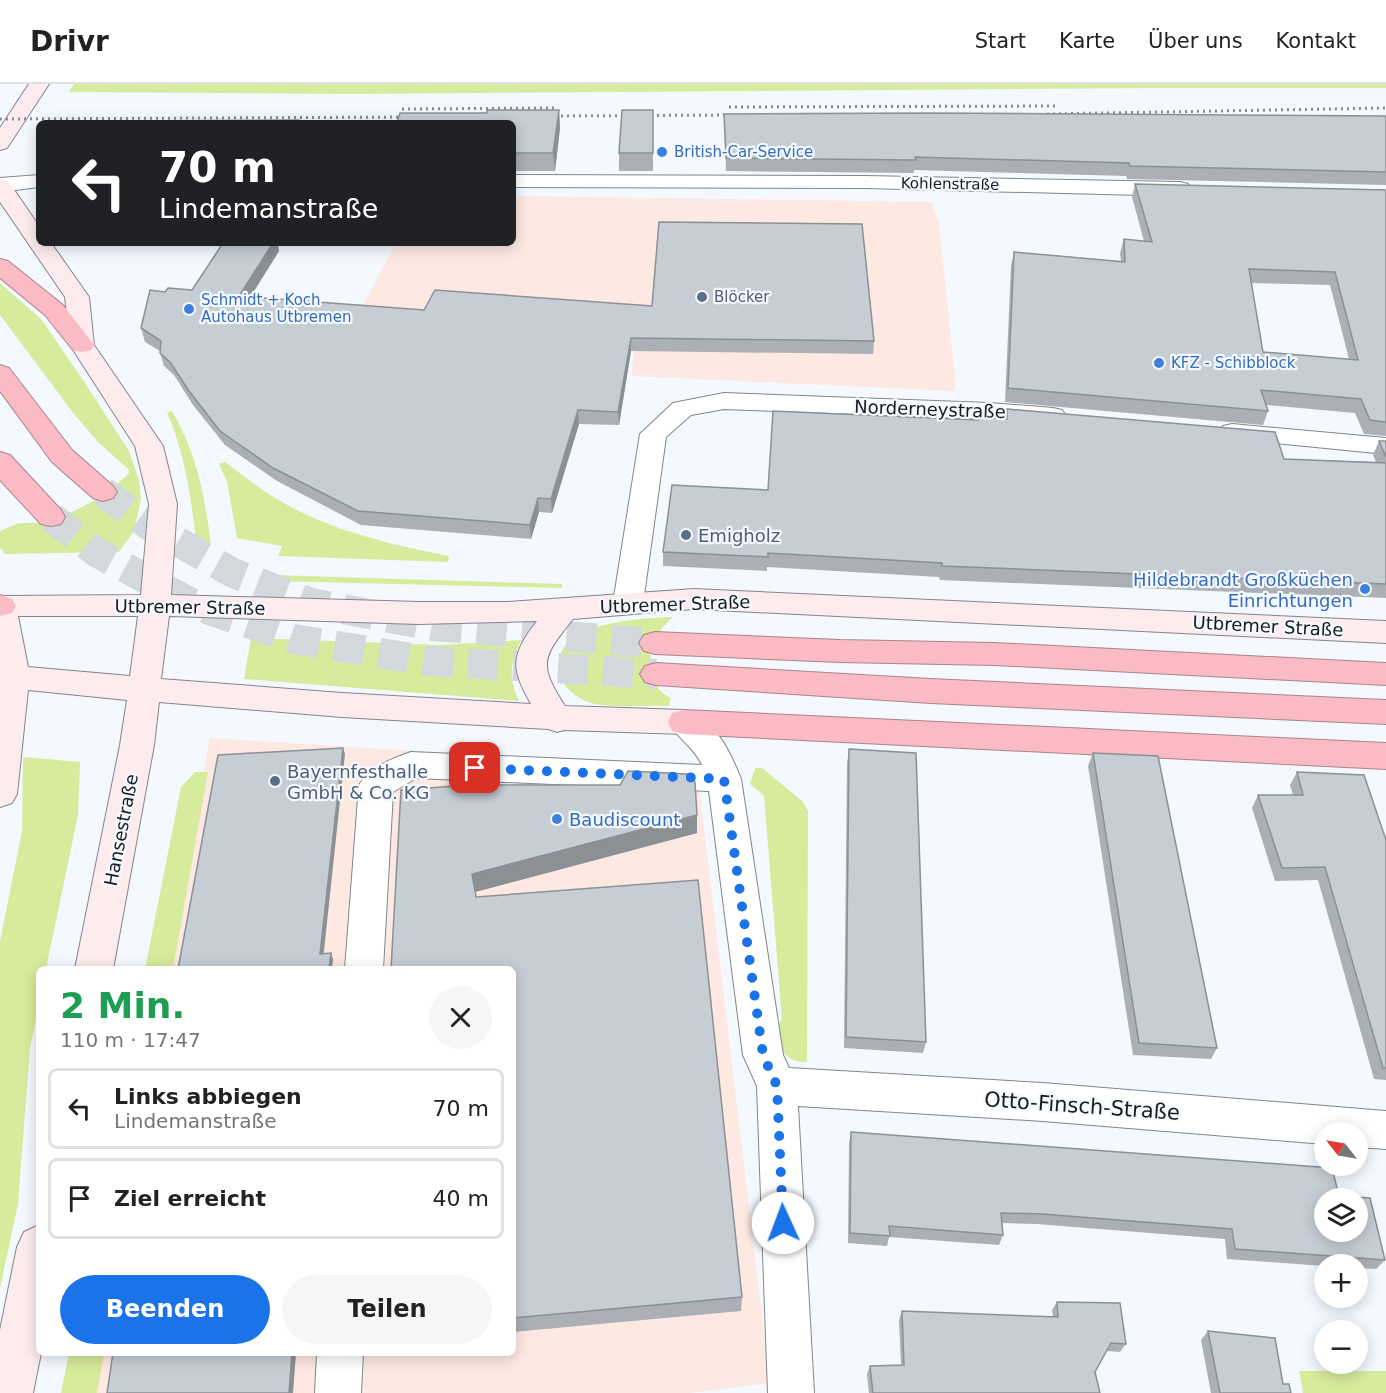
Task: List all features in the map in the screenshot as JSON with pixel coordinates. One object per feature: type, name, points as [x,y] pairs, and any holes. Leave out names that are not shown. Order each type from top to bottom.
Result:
[{"type":"highway","points":[[0,266],[54,310],[82,345]]},
{"type":"highway","points":[[0,374],[62,456],[103,492]]},
{"type":"highway","points":[[0,460],[7,471],[51,517]]},
{"type":"highway","points":[[655,643],[840,651],[994,654],[1386,674]]},
{"type":"highway","points":[[656,674],[931,691],[1386,712]]},
{"type":"highway","points":[[684,722],[1386,756]]},
{"type":"main road","points":[[0,144],[39,84]]},
{"type":"main road","points":[[0,186],[36,239]]},
{"type":"main road","points":[[41,246],[77,297],[82,345]]},
{"type":"main road","name":"Hansestraße","points":[[82,345],[149,446],[163,504],[155,604],[138,745],[95,966]]},
{"type":"main road","name":"Utbremer Straße","points":[[0,606],[155,604],[419,613],[507,613],[694,599],[1386,632]]},
{"type":"main road","points":[[0,606],[7,677],[0,794]]},
{"type":"main road","points":[[557,720],[533,682],[529,663],[533,648],[565,608]]},
{"type":"main road","points":[[7,677],[143,690],[557,720],[684,722]]},
{"type":"main road","points":[[10,1393],[36,1262]]},
{"type":"street","points":[[0,186],[36,181]]},
{"type":"street","name":"Kohlenstraße","points":[[516,181],[866,182],[1198,189]]},
{"type":"street","name":"Norderneystraße","points":[[628,603],[653,434],[682,409],[724,401],[989,411],[1072,418]]},
{"type":"street","points":[[1203,430],[1386,446]]},
{"type":"street","points":[[684,722],[713,751],[724,779],[763,1055],[777,1086],[791,1393]]},
{"type":"street","points":[[364,966],[376,785],[411,765],[724,779]]},
{"type":"street","name":"Otto-Finsch-Straße","points":[[777,1086],[1043,1102],[1386,1130]]},
{"type":"street","points":[[338,1393],[340,1356]]},
{"type":"shaded area","points":[[516,196],[932,202],[939,224],[955,391],[631,376],[636,338],[356,318],[394,246],[516,246]]},
{"type":"shaded area","points":[[210,738],[697,769],[770,1383],[690,1393],[91,1393],[97,1356],[516,1356],[516,966],[169,966]]},
{"type":"green space","points":[[74,84],[1386,84],[1386,88],[350,94],[69,92]]},
{"type":"green space","points":[[0,283],[41,319],[129,451],[139,480],[141,499],[134,531],[119,552],[5,554],[0,547],[0,531],[20,523],[36,523],[68,513],[101,496],[129,473],[128,469],[98,442],[74,414],[0,315]]},
{"type":"green space","points":[[172,411],[188,443],[199,476],[211,545],[199,547],[196,541],[186,476],[167,412]]},
{"type":"green space","points":[[225,462],[267,493],[321,521],[363,536],[449,556],[448,562],[278,556],[282,546],[237,538],[227,482],[219,464]]},
{"type":"green space","points":[[274,575],[562,584],[562,588],[271,581]]},
{"type":"green space","points":[[673,617],[656,637],[650,660],[656,684],[671,698],[669,706],[595,704],[575,695],[566,687],[558,669],[560,655],[567,644],[579,635],[593,628],[627,620]]},
{"type":"green space","points":[[251,638],[441,645],[521,640],[514,656],[512,670],[513,684],[519,701],[244,679]]},
{"type":"green space","points":[[23,757],[80,762],[78,815],[47,966],[36,966],[36,1019],[30,1048],[18,1204],[0,1288],[0,941],[22,831]]},
{"type":"green space","points":[[755,768],[762,768],[802,801],[808,811],[807,1062],[788,1057],[780,1047],[775,1034],[774,1028],[782,1019],[764,796],[750,784]]},
{"type":"green space","points":[[195,772],[208,772],[174,966],[146,966],[181,787]]},
{"type":"green space","points":[[68,1356],[103,1356],[97,1393],[61,1393]]},
{"type":"green space","points":[[1299,1371],[1314,1371],[1314,1374],[1368,1374],[1368,1371],[1386,1371],[1386,1393],[1303,1393]]},
{"type":"building","points":[[487,110],[559,110],[553,153],[516,153],[516,120],[398,120],[400,113],[487,113]]},
{"type":"building","points":[[622,110],[653,110],[653,153],[619,153]]},
{"type":"building","points":[[724,114],[1386,116],[1386,172],[1130,166],[1129,163],[915,157],[916,160],[726,158]]},
{"type":"building","points":[[1135,184],[1386,190],[1386,422],[1370,420],[1361,399],[1261,390],[1268,411],[1008,388],[1014,252],[1125,262],[1124,239],[1152,242]],"holes":[[[1249,269],[1335,272],[1358,360],[1263,352]]]},
{"type":"building","points":[[659,222],[862,224],[874,341],[631,338],[618,412],[578,410],[551,499],[538,498],[530,525],[358,511],[273,468],[220,431],[170,362],[160,353],[161,341],[141,328],[150,290],[165,292],[168,288],[192,290],[221,246],[271,246],[239,296],[424,310],[435,290],[652,306]]},
{"type":"building","points":[[1007,409],[1275,432],[1284,459],[1386,463],[1386,584],[942,566],[942,563],[768,553],[768,557],[663,552],[672,485],[768,490],[773,411],[978,420],[977,417],[1007,419]]},
{"type":"building","points":[[1379,441],[1386,441],[1386,457]]},
{"type":"building","points":[[343,748],[320,954],[331,953],[329,966],[179,966],[218,755]]},
{"type":"building","points":[[849,749],[916,753],[926,1042],[846,1037]]},
{"type":"building","points":[[1093,753],[1158,756],[1217,1048],[1139,1043]]},
{"type":"building","points":[[628,771],[688,774],[695,782],[697,815],[472,874],[476,897],[698,880],[742,1297],[516,1318],[516,966],[391,966],[401,790],[469,785],[620,785]]},
{"type":"building","points":[[1297,772],[1364,775],[1386,840],[1386,1068],[1383,1068],[1325,867],[1282,868],[1258,795],[1303,795]]},
{"type":"building","points":[[851,1132],[1314,1167],[1314,1176],[1334,1176],[1337,1188],[1314,1188],[1314,1242],[1368,1242],[1368,1198],[1370,1198],[1385,1260],[1368,1259],[1368,1254],[1314,1255],[1235,1249],[1232,1229],[1042,1214],[1001,1213],[1003,1235],[889,1226],[890,1236],[850,1233]]},
{"type":"building","points":[[1057,1302],[1120,1303],[1126,1344],[1111,1343],[1095,1372],[1100,1393],[873,1393],[870,1366],[904,1365],[902,1311],[1058,1317]]},
{"type":"building","points":[[1208,1331],[1275,1338],[1283,1384],[1289,1384],[1291,1393],[1220,1393]]},
{"type":"building","points":[[113,1356],[292,1356],[289,1393],[107,1393]]},
{"type":"tunnel","points":[[103,492],[150,526],[233,573],[311,603],[433,626],[655,643]]},
{"type":"tunnel","points":[[51,517],[96,552],[195,605],[294,639],[429,661],[656,674]]},
{"type":"railway","points":[[729,107],[1059,106]]},
{"type":"railway","points":[[402,109],[555,108]]},
{"type":"railway","points":[[1047,114],[1386,108]]},
{"type":"railway","points":[[543,116],[741,115]]},
{"type":"railway","points":[[0,119],[414,117]]},
{"type":"place","name":"British-Car-Service","points":[[662,152]]},
{"type":"place","name":"Blöcker","points":[[702,297]]},
{"type":"place","name":"Schmidt + Koch Autohaus Utbremen","points":[[189,309]]},
{"type":"place","name":"KFZ - Schibblock","points":[[1159,363]]},
{"type":"place","name":"Emigholz","points":[[686,535]]},
{"type":"place","name":"Hildebrandt Großküchen Einrichtungen","points":[[1365,589]]},
{"type":"place","name":"Bayernfesthalle GmbH & Co. KG","points":[[275,781]]},
{"type":"place","name":"Baudiscount","points":[[557,819]]},
{"type":"route","points":[[475,768],[724,779],[763,1055],[777,1086],[783,1223]]}]
